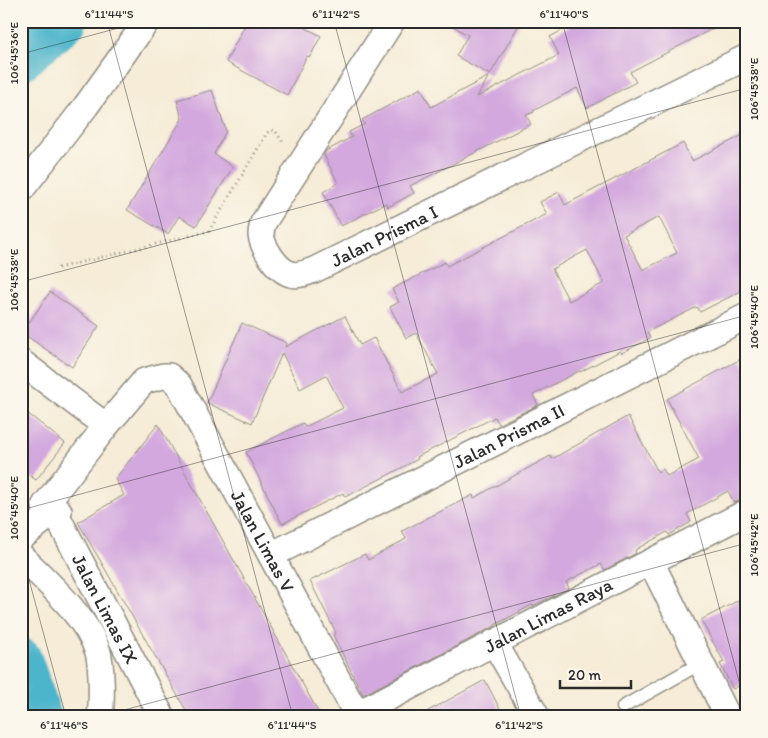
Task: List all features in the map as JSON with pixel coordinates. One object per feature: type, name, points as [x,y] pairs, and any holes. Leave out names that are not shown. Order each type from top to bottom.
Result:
[{"type":"street","points":[[21,190],[86,106],[147,21]]},
{"type":"street","name":"Jalan Prisma I","points":[[392,21],[263,223],[261,233],[264,244],[277,265],[288,274],[299,275],[314,270],[747,56]]},
{"type":"street","name":"Jalan Prisma II","points":[[271,554],[747,316]]},
{"type":"street","points":[[21,362],[106,426]]},
{"type":"street","name":"Jalan Limas V","points":[[158,378],[169,376],[178,385],[271,554],[355,716]]},
{"type":"street","points":[[49,512],[106,426],[144,381],[158,378]]},
{"type":"street","points":[[21,538],[49,512],[153,392],[158,378]]},
{"type":"street","name":"Jalan Limas IX","points":[[49,512],[162,717]]},
{"type":"street","name":"Jalan Limas Raya","points":[[355,716],[747,512]]},
{"type":"street","points":[[21,556],[69,604],[90,635],[98,652],[102,705],[100,717]]},
{"type":"street","points":[[651,562],[728,717]]},
{"type":"street","points":[[494,642],[537,717]]},
{"type":"lane","points":[[623,707],[702,664]]},
{"type":"path","points":[[58,268],[209,231],[267,133],[271,130],[276,132],[300,165]]},
{"type":"building","points":[[247,21],[293,21],[321,36],[310,57],[307,56],[287,95],[226,62]]},
{"type":"building","points":[[444,21],[521,21],[490,75],[456,56],[468,35]]},
{"type":"building","points":[[579,21],[727,21],[630,72],[636,82],[587,108],[577,88],[533,111],[526,115],[531,124],[410,186],[414,193],[388,207],[386,203],[341,226],[323,192],[338,183],[324,155],[326,151],[352,137],[349,132],[365,124],[362,120],[421,88],[431,107],[489,76],[477,97],[559,55],[550,37]]},
{"type":"building","points":[[212,90],[226,131],[214,154],[233,167],[196,226],[179,216],[168,234],[127,210],[182,119],[177,100]]},
{"type":"building","points":[[747,133],[747,288],[700,312],[697,307],[647,332],[650,338],[533,395],[538,405],[499,424],[495,417],[345,497],[343,493],[282,524],[246,452],[303,423],[305,427],[343,408],[326,375],[300,389],[282,353],[252,423],[207,403],[242,323],[287,343],[285,347],[345,316],[360,345],[374,338],[402,392],[438,374],[416,333],[406,338],[390,307],[399,302],[392,289],[445,262],[447,266],[547,214],[540,202],[559,192],[565,205],[683,143],[692,161]],"holes":[[[659,217],[677,253],[643,270],[624,235]],[[587,250],[604,283],[569,301],[552,269]]]},
{"type":"building","points":[[50,292],[99,326],[72,367],[22,333]]},
{"type":"building","points":[[741,359],[747,369],[747,496],[734,503],[728,491],[687,514],[691,522],[669,535],[667,532],[635,550],[636,553],[605,570],[601,564],[566,582],[569,588],[532,605],[363,695],[333,635],[336,633],[310,581],[365,554],[368,560],[406,539],[402,531],[473,495],[474,498],[550,456],[552,459],[628,416],[658,472],[663,469],[667,476],[699,459],[667,399]]},
{"type":"building","points":[[21,408],[65,443],[36,480],[21,469]]},
{"type":"building","points":[[158,424],[321,717],[190,717],[78,522],[124,495],[115,479]]},
{"type":"building","points":[[747,596],[747,681],[733,689],[720,664],[724,662],[701,620]]},
{"type":"building","points":[[485,680],[504,717],[417,717]]},
{"type":"waterway","points":[[21,60],[66,21]]},
{"type":"waterway","points":[[21,659],[41,717]]}]
